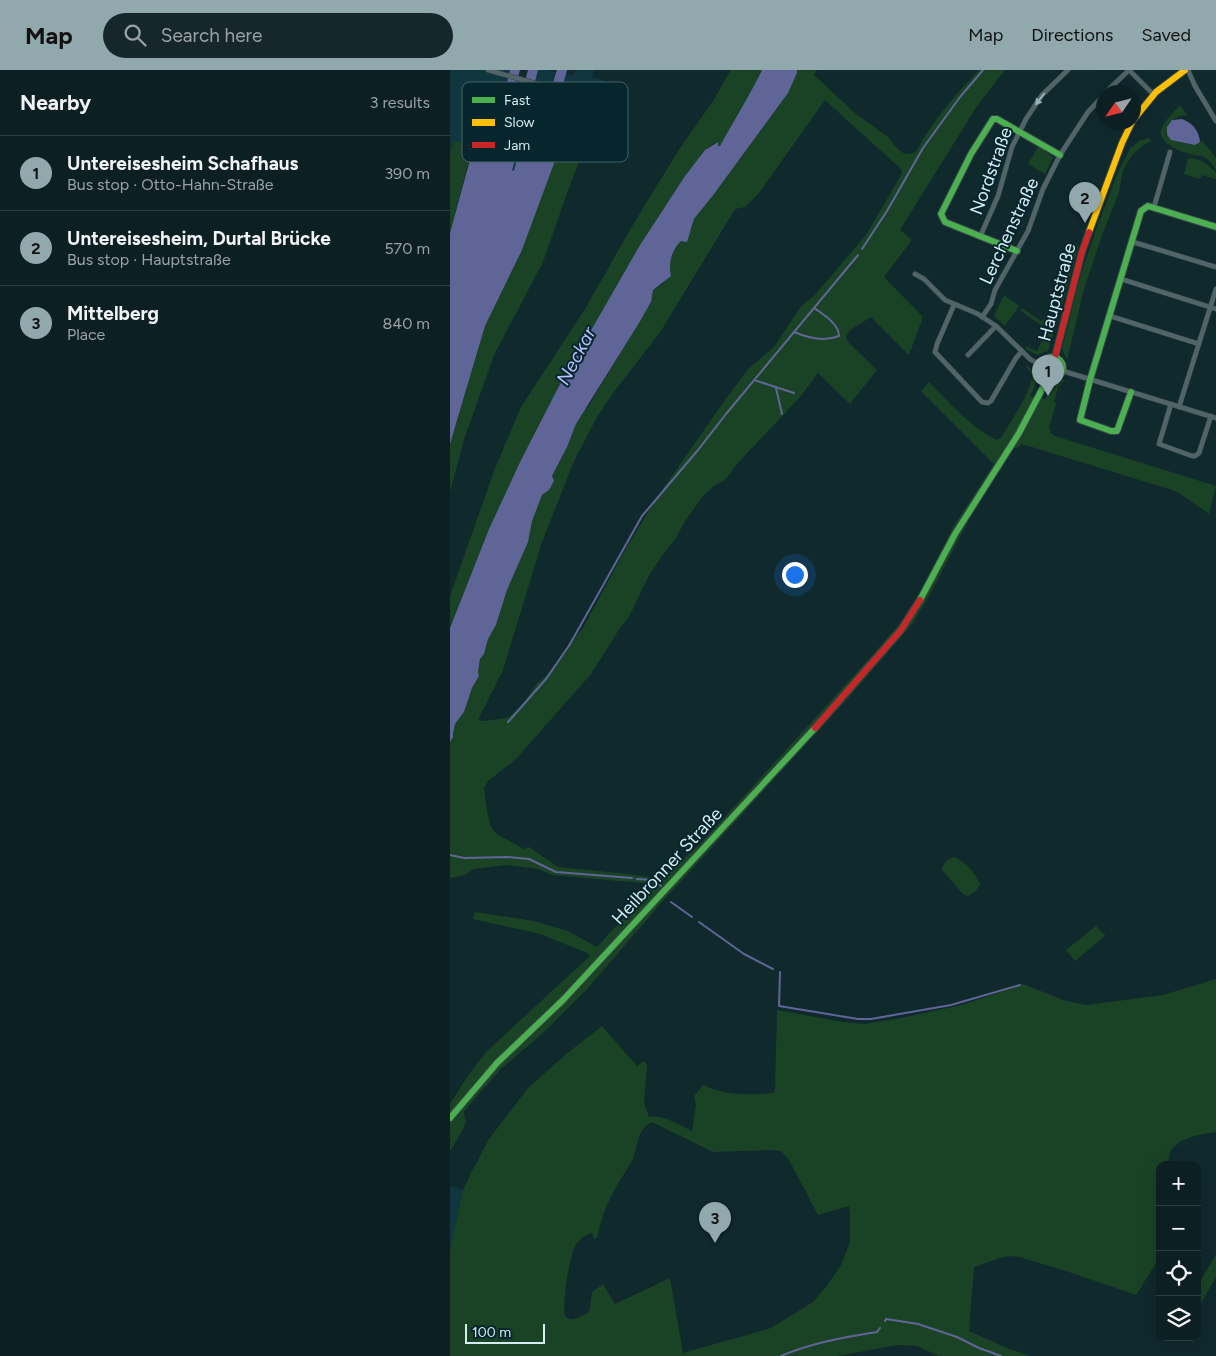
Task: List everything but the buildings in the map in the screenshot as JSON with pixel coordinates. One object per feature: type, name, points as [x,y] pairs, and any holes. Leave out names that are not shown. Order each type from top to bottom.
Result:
[{"type":"main road","points":[[1141,107],[1153,94],[1186,70]]},
{"type":"main road","points":[[1017,251],[945,222],[941,214],[971,154],[992,120],[995,119],[1060,155]]},
{"type":"main road","name":"Hauptstraße","points":[[1055,357],[1082,252],[1128,130]]},
{"type":"main road","points":[[1131,392],[1117,431],[1111,431],[1080,420],[1090,380],[1143,208],[1148,206],[1216,227]]},
{"type":"main road","points":[[1055,357],[1061,361],[1063,371],[1055,379],[1048,378],[1041,372],[1041,364],[1046,358],[1055,357]]},
{"type":"main road","name":"Heilbronner Straße","points":[[450,1118],[497,1063],[563,1000],[791,755],[901,630],[915,610],[963,519],[1037,402],[1048,378]]},
{"type":"street","points":[[488,70],[528,82]]},
{"type":"street","name":"Nordstraße","points":[[980,237],[998,196],[1012,147],[1019,132],[1042,95],[1068,70]]},
{"type":"street","points":[[1129,70],[1153,94]]},
{"type":"street","name":"Lerchenstraße","points":[[1113,85],[1129,70]]},
{"type":"street","points":[[1186,70],[1216,121]]},
{"type":"street","name":"Lerchenstraße","points":[[982,317],[991,304],[995,290],[1028,231],[1043,189],[1060,155],[1096,103]]},
{"type":"street","points":[[1154,208],[1170,152]]},
{"type":"street","points":[[1132,242],[1216,267]]},
{"type":"street","points":[[915,274],[924,279],[945,300],[978,314],[996,326],[1031,360],[1041,364]]},
{"type":"street","points":[[1121,279],[1213,308]]},
{"type":"street","points":[[1179,407],[1199,344],[1213,308],[1216,289]]},
{"type":"street","points":[[954,305],[935,352],[982,402],[988,403],[991,401],[1016,358],[1022,352]]},
{"type":"street","points":[[1110,316],[1199,344]]},
{"type":"street","points":[[968,355],[996,326]]},
{"type":"street","points":[[1063,371],[1214,417],[1197,455],[1192,456],[1160,446],[1159,443],[1171,404]]},
{"type":"shaded area","points":[[450,70],[510,70],[507,82],[462,82],[462,143],[454,141],[450,155]]},
{"type":"shaded area","points":[[538,70],[547,70],[573,76],[576,70],[594,70],[592,77],[609,82],[535,82]]},
{"type":"shaded area","points":[[513,162],[516,162],[513,171],[511,170]]},
{"type":"shaded area","points":[[450,1186],[463,1190],[450,1250]]},
{"type":"green space","points":[[731,70],[762,70],[720,147],[717,147],[718,142],[716,142],[705,150],[685,176],[640,245],[559,386],[521,460],[489,529],[450,628],[450,596],[494,471],[521,407],[585,309],[635,221]]},
{"type":"green space","points":[[797,70],[817,70],[814,75],[856,114],[888,137],[903,153],[909,154],[916,152],[944,109],[979,70],[1005,70],[977,106],[900,230],[912,240],[884,277],[923,317],[909,355],[871,317],[850,330],[846,337],[849,343],[877,370],[850,404],[818,373],[801,396],[737,464],[725,480],[715,485],[703,496],[648,577],[629,617],[591,674],[516,759],[488,781],[484,788],[487,811],[491,827],[497,834],[524,849],[529,847],[558,867],[654,878],[665,876],[702,842],[900,623],[916,599],[955,524],[994,464],[921,391],[929,382],[969,421],[997,440],[1001,438],[1028,391],[1032,377],[1031,372],[1026,367],[1027,365],[1037,376],[1030,396],[1045,399],[1056,383],[1061,379],[1065,380],[1058,388],[1054,402],[1056,404],[1049,427],[1051,433],[1055,436],[1216,486],[1209,514],[1179,493],[1169,489],[1022,444],[1014,448],[971,516],[928,598],[912,624],[848,698],[663,901],[588,988],[546,1030],[501,1069],[477,1096],[464,1112],[466,1122],[450,1152],[450,1104],[467,1077],[486,1052],[590,956],[585,952],[540,934],[473,919],[475,912],[534,921],[568,931],[597,947],[653,886],[653,884],[552,875],[538,869],[505,865],[474,869],[464,875],[450,878],[450,742],[455,724],[464,712],[472,688],[479,676],[480,659],[496,625],[507,590],[528,542],[537,506],[542,494],[552,485],[552,477],[576,424],[651,302],[653,290],[664,283],[669,270],[669,262],[678,244],[692,228],[694,219],[788,93]],"holes":[[[825,100],[902,170],[900,177],[866,235],[815,295],[802,305],[774,347],[747,370],[718,410],[656,499],[625,550],[584,626],[561,658],[544,678],[537,683],[523,704],[510,716],[484,721],[478,720],[503,670],[542,542],[574,461],[597,417],[661,331],[735,209],[745,207],[759,193]]]},
{"type":"green space","points":[[1180,105],[1187,115],[1172,120],[1166,135],[1172,140],[1200,142],[1202,140],[1216,158],[1216,170],[1206,158],[1174,148],[1162,137],[1162,127]]},
{"type":"green space","points":[[1149,138],[1151,141],[1132,155],[1123,170],[1119,192],[1084,289],[1067,360],[1062,349],[1080,277],[1096,230],[1118,172],[1130,149],[1139,141]]},
{"type":"green space","points":[[454,141],[462,143],[462,162],[469,162],[450,233],[450,155]]},
{"type":"green space","points":[[1038,147],[1053,157],[1045,174],[1028,164]]},
{"type":"green space","points":[[1188,158],[1198,159],[1207,164],[1216,172],[1216,179],[1202,175],[1200,179],[1184,174]]},
{"type":"green space","points":[[554,162],[579,162],[543,262],[494,355],[464,440],[450,492],[450,444],[485,326],[522,250]]},
{"type":"green space","points":[[1074,244],[1077,244],[1078,248],[1060,313],[1056,310]]},
{"type":"green space","points":[[1004,295],[1019,306],[1005,326],[994,316]]},
{"type":"green space","points":[[1022,308],[1041,321],[1045,319],[1058,320],[1048,351],[1037,355],[1026,349],[1026,346],[1037,351],[1046,332],[1044,327],[1021,311]]},
{"type":"green space","points":[[955,857],[970,869],[980,885],[975,892],[967,896],[942,870],[946,861]]},
{"type":"green space","points":[[1096,926],[1105,936],[1075,961],[1066,950]]},
{"type":"green space","points":[[1216,979],[1216,1132],[1192,1137],[1181,1142],[1171,1151],[1169,1161],[1156,1161],[1156,1263],[1136,1295],[1019,1257],[1000,1258],[974,1267],[969,1331],[1030,1356],[939,1356],[917,1346],[897,1345],[838,1356],[450,1356],[450,1250],[463,1190],[489,1139],[528,1088],[565,1055],[602,1026],[637,1066],[644,1061],[647,1065],[644,1103],[649,1117],[660,1117],[692,1131],[696,1106],[694,1096],[703,1085],[712,1089],[737,1094],[773,1093],[775,1091],[777,1010],[864,1024],[962,1005],[1023,984],[1066,1001],[1087,1005],[1163,995]],"holes":[[[652,1122],[713,1152],[781,1151],[789,1160],[818,1215],[849,1206],[850,1242],[841,1265],[813,1302],[771,1328],[683,1353],[670,1278],[615,1304],[603,1284],[592,1292],[589,1312],[574,1319],[565,1316],[564,1301],[574,1249],[577,1243],[590,1233],[592,1233],[594,1239],[597,1238],[606,1207],[633,1159],[641,1133],[647,1125]]]},
{"type":"green space","points":[[1216,1254],[1216,1277],[1201,1303],[1201,1280]]},
{"type":"water","points":[[510,70],[520,70],[517,82],[507,82]]},
{"type":"water","points":[[528,70],[538,70],[535,82],[525,82]]},
{"type":"water","points":[[762,70],[797,70],[797,73],[788,93],[694,219],[687,242],[681,241],[675,248],[670,262],[671,276],[653,290],[651,302],[639,323],[576,424],[552,476],[554,481],[549,490],[542,495],[532,521],[528,542],[507,590],[496,625],[480,659],[479,676],[472,688],[464,712],[455,724],[453,737],[450,742],[450,628],[489,529],[521,460],[559,386],[640,245],[685,176],[705,150],[718,142],[718,146],[720,146]]},
{"type":"water","points":[[1182,119],[1194,128],[1200,142],[1195,145],[1171,140],[1167,135],[1167,127],[1172,120]]},
{"type":"water","points":[[469,162],[514,162],[512,171],[516,162],[555,162],[522,250],[485,326],[450,444],[450,233]]},
{"type":"waterway","name":"Neckar","points":[[559,82],[562,70]]},
{"type":"waterway","points":[[862,249],[887,211],[923,148],[960,97],[983,70]]},
{"type":"waterway","points":[[508,722],[546,679],[570,644],[642,516],[858,255]]},
{"type":"waterway","points":[[794,332],[816,338],[828,339],[839,336],[833,323],[814,308]]},
{"type":"waterway","points":[[754,380],[794,393]]},
{"type":"waterway","points":[[776,388],[782,414]]},
{"type":"waterway","points":[[450,855],[464,858],[508,857],[529,859],[556,872],[632,878]]},
{"type":"waterway","points":[[637,879],[652,880],[661,886]]},
{"type":"waterway","points":[[671,902],[692,917]]},
{"type":"waterway","points":[[699,922],[744,954],[773,969]]},
{"type":"waterway","points":[[780,972],[779,1006],[858,1019],[871,1019],[951,1005],[1020,985]]},
{"type":"waterway","points":[[885,1321],[886,1319],[918,1324],[957,1337],[1001,1356]]},
{"type":"waterway","points":[[781,1356],[816,1344],[877,1332],[880,1328]]},
{"type":"traffic: fast","points":[[1017,251],[945,222],[941,214],[971,154],[993,119],[997,119],[1060,155]]},
{"type":"traffic: fast","points":[[1131,392],[1117,431],[1111,431],[1080,420],[1090,380],[1141,211],[1148,206],[1216,227]]},
{"type":"traffic: fast","points":[[1052,357],[1060,360],[1063,368],[1060,376],[1052,379],[1044,376],[1041,368],[1044,360],[1052,357]]},
{"type":"traffic: fast","points":[[920,600],[955,534],[1019,433],[1048,378]]},
{"type":"traffic: fast","points":[[450,1118],[497,1063],[563,1000],[815,728]]},
{"type":"traffic: slow","points":[[1141,110],[1156,92],[1185,70]]},
{"type":"traffic: slow","points":[[1089,232],[1128,130]]},
{"type":"traffic: jam","points":[[1055,357],[1082,252],[1089,232]]},
{"type":"traffic: jam","points":[[815,728],[901,630],[920,600]]},
{"type":"place","name":"Untereisesheim, Durtal Brücke","points":[[1085,223]]},
{"type":"place","name":"Untereisesheim Schafhaus","points":[[1048,396]]},
{"type":"place","name":"Mittelberg","points":[[715,1243]]}]
